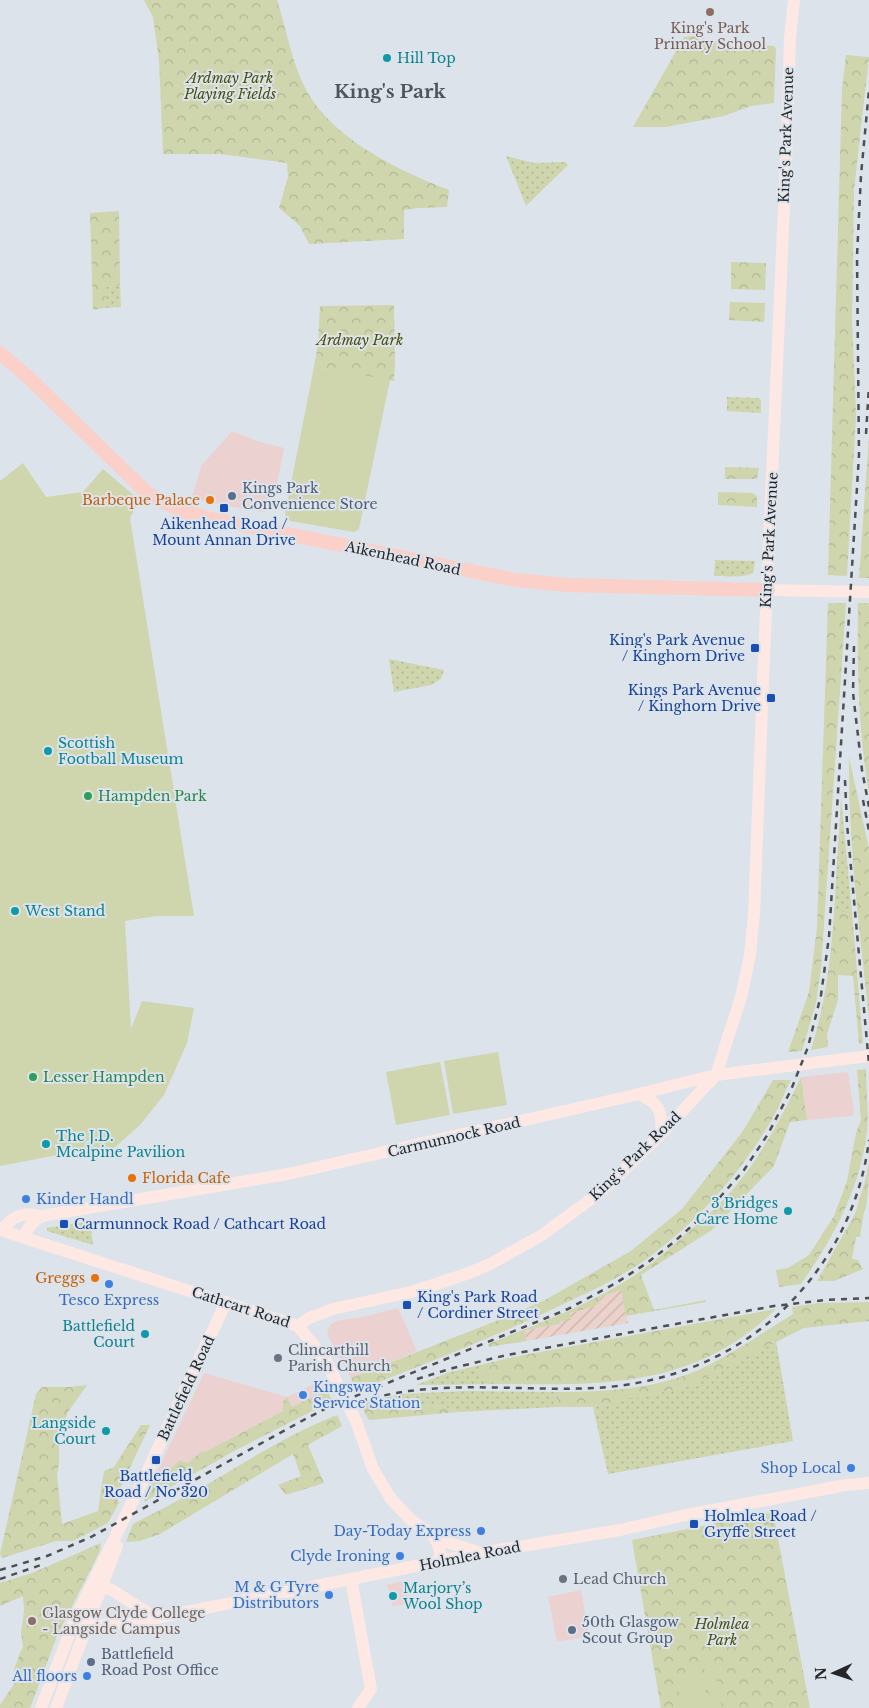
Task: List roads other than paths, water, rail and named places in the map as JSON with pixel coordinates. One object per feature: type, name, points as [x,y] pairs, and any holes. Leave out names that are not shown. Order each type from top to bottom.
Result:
[{"type":"main road","name":"Aikenhead Road","points":[[0,353],[28,377],[148,494],[180,510],[207,518],[491,576],[533,582],[615,587],[768,590]]},
{"type":"street","name":"King's Park Avenue","points":[[716,1074],[741,997],[750,956],[754,914],[790,38],[794,0]]},
{"type":"street","name":"Aikenhead Road","points":[[768,590],[869,592]]},
{"type":"street","name":"Carmunnock Road","points":[[1,1230],[12,1218],[20,1215],[32,1214],[39,1216],[288,1174],[639,1094],[716,1074],[869,1056]]},
{"type":"street","name":"King's Park Road","points":[[298,1326],[309,1318],[333,1309],[415,1292],[492,1263],[542,1235],[602,1192],[716,1074]]},
{"type":"street","points":[[639,1094],[649,1098],[661,1113],[661,1133]]},
{"type":"street","points":[[24,1236],[31,1223],[39,1216]]},
{"type":"street","name":"Cathcart Road","points":[[1,1230],[298,1326],[325,1359],[356,1421],[374,1469],[391,1499],[413,1522],[444,1541],[481,1553]]},
{"type":"street","name":"Battlefield Road","points":[[56,1708],[58,1680],[78,1614],[97,1584],[226,1302]]},
{"type":"street","name":"Holmlea Road","points":[[87,1626],[156,1618],[481,1553],[620,1530],[681,1516],[869,1483]]},
{"type":"street","points":[[433,1534],[440,1547],[442,1562]]},
{"type":"street","points":[[351,1579],[371,1689],[358,1708]]},
{"type":"street","points":[[97,1584],[112,1590],[156,1618]]},
{"type":"street","name":"Battlefield Road","points":[[42,1708],[87,1626],[97,1584]]},
{"type":"street","points":[[78,1614],[87,1626]]},
{"type":"railway","points":[[0,1570],[47,1556],[91,1537],[329,1407],[568,1309],[616,1283],[647,1263],[706,1213],[744,1170],[768,1134],[791,1090],[808,1047],[821,995],[829,937],[859,455],[857,256],[861,175],[869,90]]},
{"type":"railway","points":[[866,434],[869,386]]},
{"type":"railway","points":[[854,646],[853,693],[862,770],[869,807]]},
{"type":"railway","points":[[845,780],[847,824],[869,1064]]},
{"type":"railway","points":[[863,800],[869,831]]},
{"type":"railway","points":[[361,1401],[397,1393],[432,1389],[478,1387],[571,1389],[623,1385],[652,1380],[680,1372],[733,1348],[757,1332],[779,1313],[800,1292],[826,1258],[837,1240],[854,1202],[861,1182],[869,1140]]},
{"type":"railway","points":[[417,1379],[507,1355],[774,1306],[825,1300],[869,1298]]},
{"type":"railway","points":[[0,1579],[41,1565]]},
{"type":"place","name":"King's Park Primary School","points":[[710,12]]},
{"type":"place","name":"Hill Top","points":[[387,58]]},
{"type":"place","name":"Kings Park Convenience Store","points":[[232,496]]},
{"type":"place","name":"Barbeque Palace","points":[[210,500]]},
{"type":"place","name":"Aikenhead Road / Mount Annan Drive","points":[[224,508]]},
{"type":"place","name":"King's Park Avenue / Kinghorn Drive","points":[[755,648]]},
{"type":"place","name":"Kings Park Avenue / Kinghorn Drive","points":[[771,698]]},
{"type":"place","name":"Scottish Football Museum","points":[[48,751]]},
{"type":"place","name":"Hampden Park","points":[[88,796]]},
{"type":"place","name":"West Stand","points":[[15,911]]},
{"type":"place","name":"Lesser Hampden","points":[[33,1077]]},
{"type":"place","name":"The J.D. Mcalpine Pavilion","points":[[46,1144]]},
{"type":"place","name":"Florida Cafe","points":[[132,1178]]},
{"type":"place","name":"Kinder Handl","points":[[26,1199]]},
{"type":"place","name":"3 Bridges Care Home","points":[[788,1211]]},
{"type":"place","name":"Carmunnock Road / Cathcart Road","points":[[64,1224]]},
{"type":"place","name":"Greggs","points":[[95,1278]]},
{"type":"place","name":"Tesco Express","points":[[109,1284]]},
{"type":"place","name":"King's Park Road / Cordiner Street","points":[[407,1305]]},
{"type":"place","name":"Battlefield Court","points":[[145,1334]]},
{"type":"place","name":"Clincarthill Parish Church","points":[[278,1358]]},
{"type":"place","name":"Kingsway Service Station","points":[[303,1395]]},
{"type":"place","name":"Langside Court","points":[[106,1431]]},
{"type":"place","name":"Battlefield Road / No 320","points":[[156,1460]]},
{"type":"place","name":"Shop Local","points":[[851,1468]]},
{"type":"place","name":"Holmlea Road / Gryffe Street","points":[[694,1524]]},
{"type":"place","name":"Day-Today Express","points":[[481,1531]]},
{"type":"place","name":"Clyde Ironing","points":[[400,1556]]},
{"type":"place","name":"Lead Church","points":[[563,1579]]},
{"type":"place","name":"M & G Tyre Distributors","points":[[329,1595]]},
{"type":"place","name":"Marjory’s Wool Shop","points":[[393,1596]]},
{"type":"place","name":"Glasgow Clyde College - Langside Campus","points":[[32,1621]]},
{"type":"place","name":"50th Glasgow Scout Group","points":[[572,1630]]},
{"type":"place","name":"Battlefield Road Post Office","points":[[91,1662]]},
{"type":"place","name":"All floors","points":[[87,1676]]},
{"type":"district","name":"King's Park","points":[[390,91]]},
{"type":"park label","name":"Ardmay Park Playing Fields","points":[[230,86]]},
{"type":"park label","name":"Ardmay Park","points":[[360,340]]},
{"type":"park label","name":"Holmlea Park","points":[[722,1632]]}]
